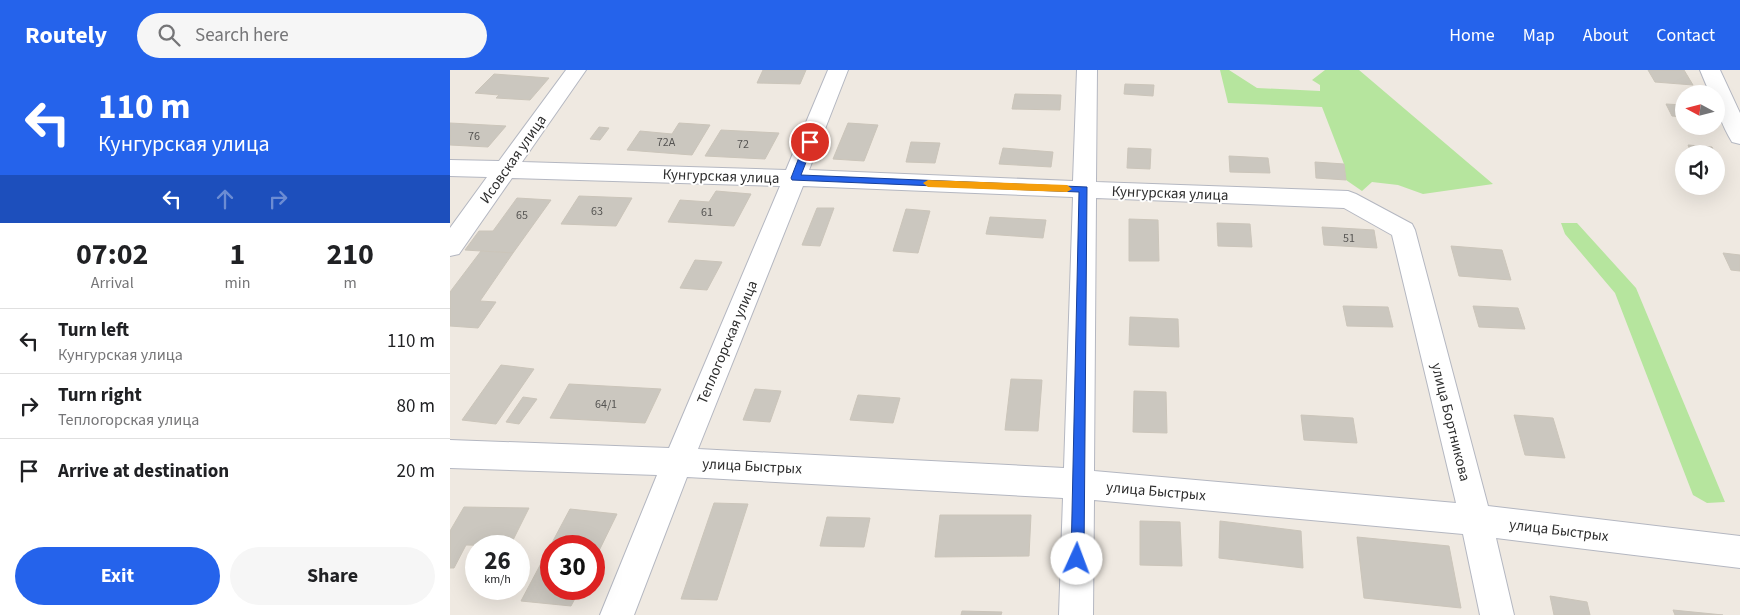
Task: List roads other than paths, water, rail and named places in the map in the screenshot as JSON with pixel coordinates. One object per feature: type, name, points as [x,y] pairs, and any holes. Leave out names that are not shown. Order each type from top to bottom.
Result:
[{"type":"street","name":"Исовская улица","points":[[450,247],[576,70]]},
{"type":"street","name":"Теплогорская улица","points":[[617,615],[677,462],[838,70]]},
{"type":"street","points":[[1076,615],[1087,70]]},
{"type":"street","points":[[1710,70],[1740,137]]},
{"type":"street","name":"Кунгурская улица","points":[[450,168],[795,178],[1348,200],[1404,230]]},
{"type":"street","name":"улица Бортникова","points":[[1404,230],[1476,520],[1497,615]]},
{"type":"street","name":"улица Быстрых","points":[[450,454],[677,462],[1080,484],[1476,520],[1740,552]]}]
